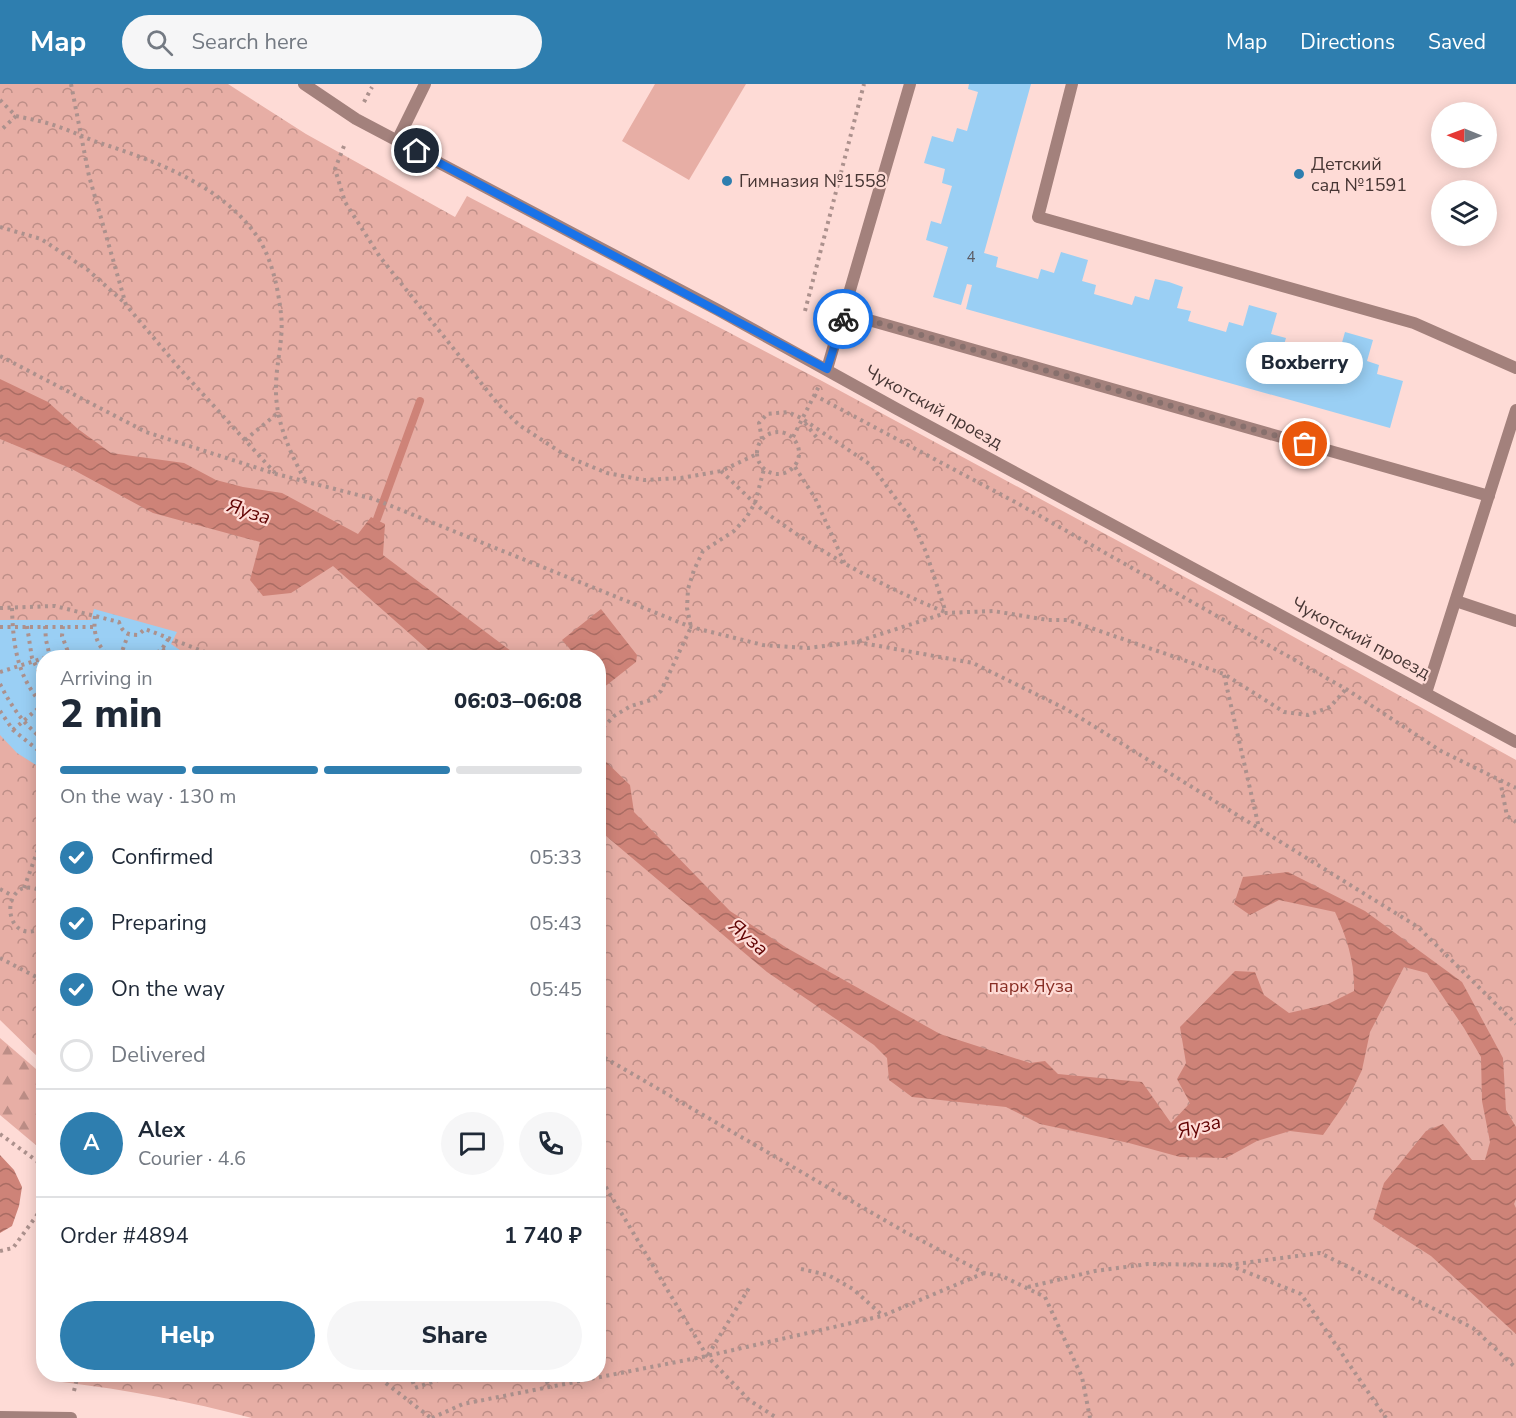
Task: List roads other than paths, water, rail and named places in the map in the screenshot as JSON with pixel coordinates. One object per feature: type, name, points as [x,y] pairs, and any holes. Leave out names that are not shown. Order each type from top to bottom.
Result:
[{"type":"street","name":"Чукотский проезд","points":[[304,84],[356,119],[827,369],[897,409],[1516,742]]},
{"type":"street","points":[[397,141],[425,84]]},
{"type":"street","points":[[827,369],[910,84]]},
{"type":"street","points":[[1072,84],[1038,217],[1414,323],[1516,368]]},
{"type":"street","points":[[844,313],[1489,496]]},
{"type":"street","points":[[1426,693],[1516,410]]},
{"type":"street","points":[[1456,602],[1516,621]]},
{"type":"street","points":[[0,1417],[71,1418]]},
{"type":"water","name":"Яуза","points":[[0,379],[48,402],[78,429],[111,453],[184,463],[216,480],[282,493],[358,534],[371,517],[385,524],[383,555],[510,650],[428,650],[333,566],[291,593],[263,596],[250,580],[260,542],[153,513],[70,468],[0,439]]},
{"type":"water","points":[[601,609],[637,655],[636,662],[606,686],[606,650],[571,650],[562,640]]},
{"type":"water","name":"Яуза","points":[[606,762],[630,785],[634,812],[730,911],[787,948],[940,1034],[1030,1063],[1045,1061],[1058,1074],[1142,1082],[1171,1123],[1190,1103],[1177,1079],[1186,1063],[1180,1027],[1235,971],[1255,972],[1264,995],[1289,1013],[1328,1004],[1354,991],[1349,951],[1335,912],[1279,900],[1250,915],[1234,904],[1243,877],[1288,872],[1365,911],[1462,982],[1503,1058],[1506,1110],[1516,1127],[1516,1199],[1514,1204],[1516,1208],[1516,1334],[1431,1256],[1373,1219],[1384,1183],[1426,1131],[1443,1124],[1472,1160],[1485,1160],[1490,1142],[1482,1101],[1481,1057],[1427,973],[1404,967],[1370,1032],[1362,1070],[1348,1099],[1323,1135],[1290,1131],[1257,1141],[1226,1158],[1180,1157],[1129,1143],[1040,1124],[1006,1107],[912,1097],[889,1080],[887,1058],[874,1045],[767,972],[606,836]]},
{"type":"water","points":[[0,1155],[14,1170],[22,1187],[19,1206],[12,1226],[0,1233]]},
{"type":"waterway","points":[[377,519],[420,401]]},
{"type":"place","name":"Детский сад №1591","points":[[1299,174]]},
{"type":"place","name":"Гимназия №1558","points":[[727,181]]},
{"type":"place","name":"Boxberry","points":[[1305,444]]},
{"type":"park label","name":"парк Яуза","points":[[1031,986]]}]
